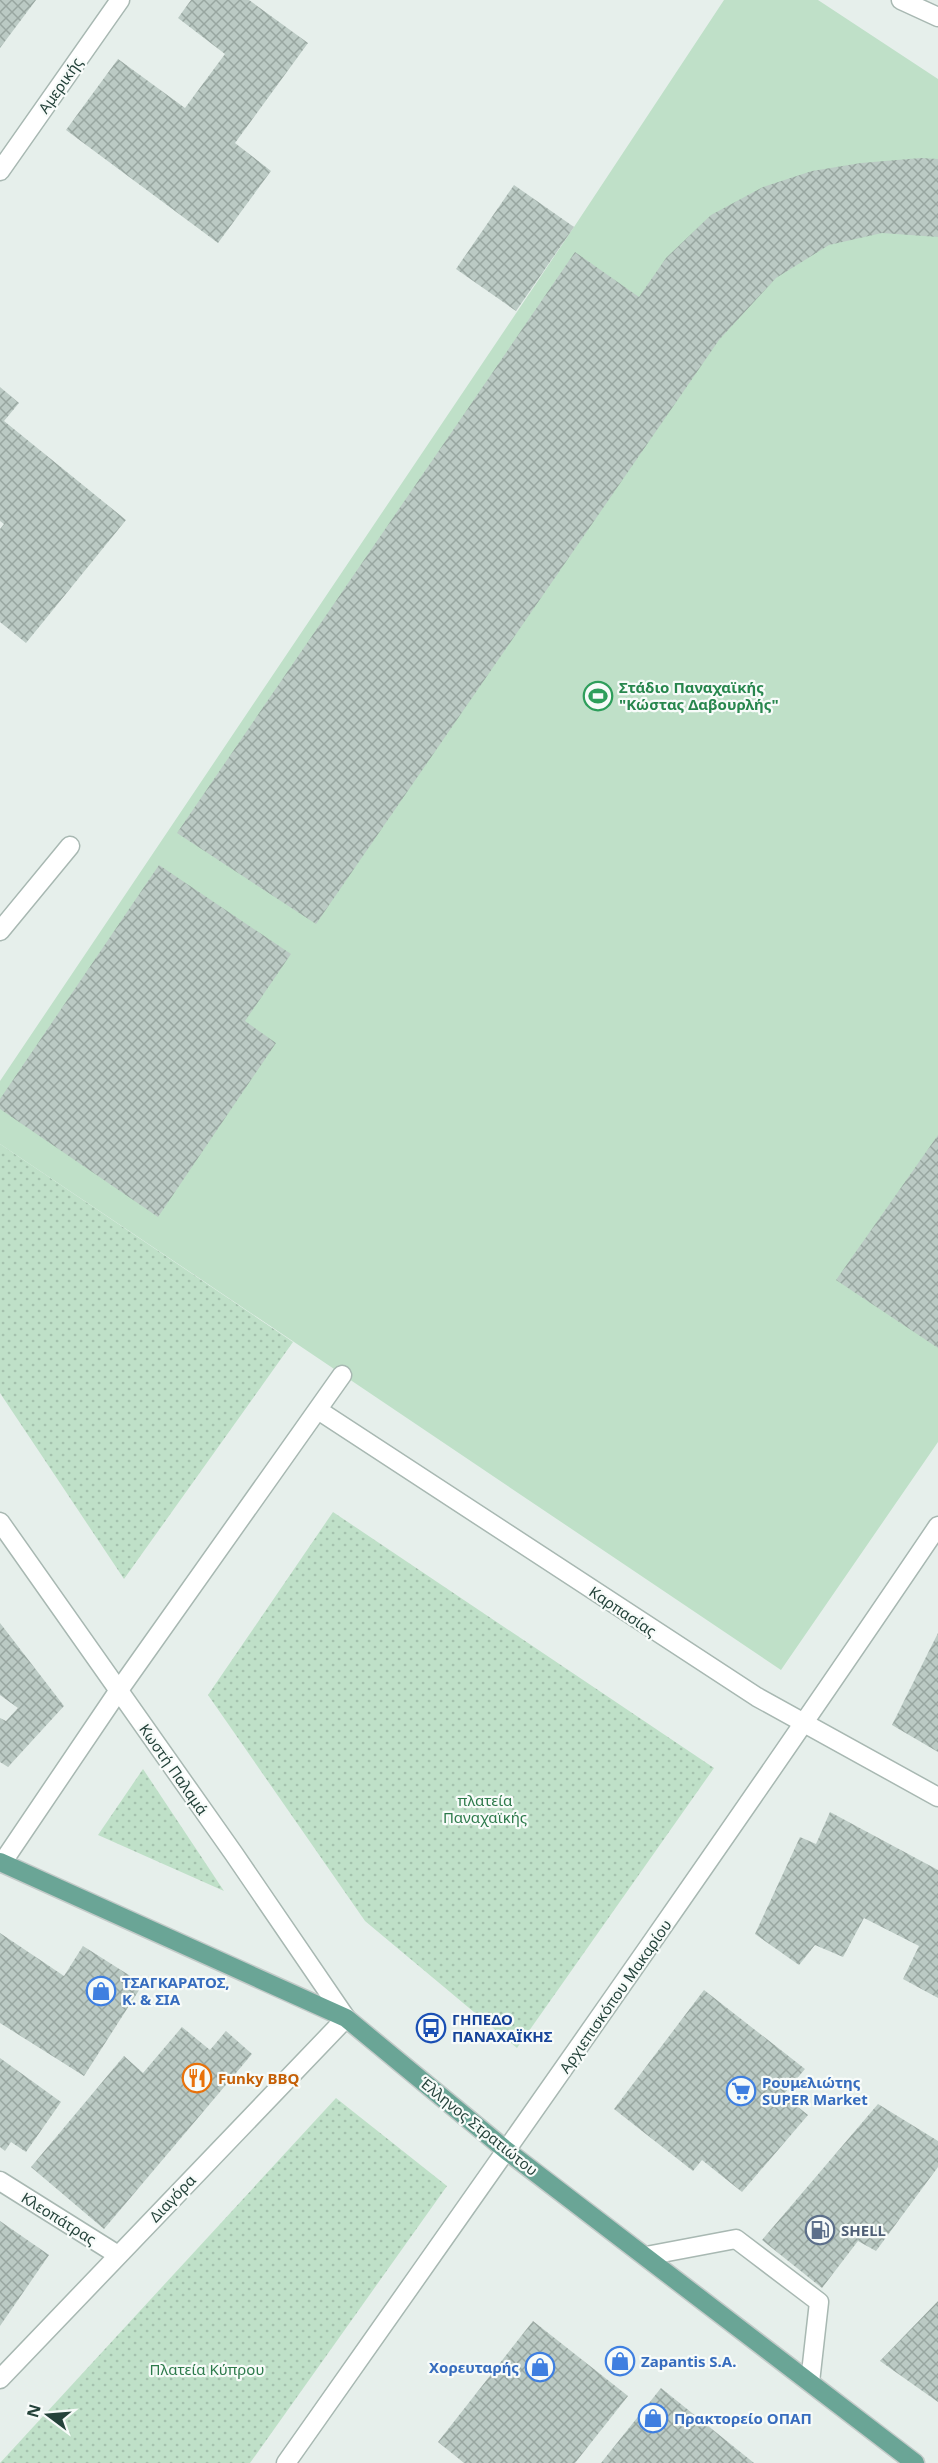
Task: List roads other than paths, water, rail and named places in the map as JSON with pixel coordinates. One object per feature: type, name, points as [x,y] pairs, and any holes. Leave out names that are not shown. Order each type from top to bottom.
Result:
[{"type":"main road","name":"Έλληνος Στρατιώτου","points":[[1,1862],[346,2018],[507,2151],[912,2462]]},
{"type":"street","name":"Αμερικής","points":[[0,171],[120,0]]},
{"type":"street","points":[[901,0],[938,17]]},
{"type":"street","points":[[0,931],[70,846]]},
{"type":"street","points":[[1,1862],[119,1690],[342,1375]]},
{"type":"street","name":"Καρπασίας","points":[[318,1410],[696,1659],[804,1724],[938,1797]]},
{"type":"street","name":"Κωστή Παλαμά","points":[[0,1522],[346,2018]]},
{"type":"street","name":"Αρχιεπισκόπου Μακαρίου","points":[[286,2463],[507,2151],[804,1724],[938,1526]]},
{"type":"street","name":"Διαγόρα","points":[[0,2379],[346,2018]]},
{"type":"street","name":"Κλεοπάτρας","points":[[0,2181],[117,2255]]},
{"type":"street","points":[[646,2256],[736,2239],[819,2302],[810,2382]]},
{"type":"place","name":"Στάδιο Παναχαϊκής \"Κώστας Δαβουρλής\"","points":[[598,696]]},
{"type":"place","name":"ΤΣΑΓΚΑΡΑΤΟΣ, Κ. & ΣΙΑ","points":[[101,1991]]},
{"type":"place","name":"ΓΗΠΕΔΟ ΠΑΝΑΧΑΪΚΗΣ","points":[[431,2028]]},
{"type":"place","name":"Funky BBQ","points":[[197,2078]]},
{"type":"place","name":"Ρουμελιώτης SUPER Market","points":[[741,2091]]},
{"type":"place","name":"SHELL","points":[[820,2230]]},
{"type":"place","name":"Zapantis S.A.","points":[[620,2361]]},
{"type":"place","name":"Xoρευταρής","points":[[540,2367]]},
{"type":"place","name":"Πρακτορείο ΟΠΑΠ","points":[[653,2418]]},
{"type":"park label","name":"πλατεία Παναχαϊκής","points":[[485,1808]]},
{"type":"park label","name":"Πλατεία Κύπρου","points":[[207,2369]]}]
